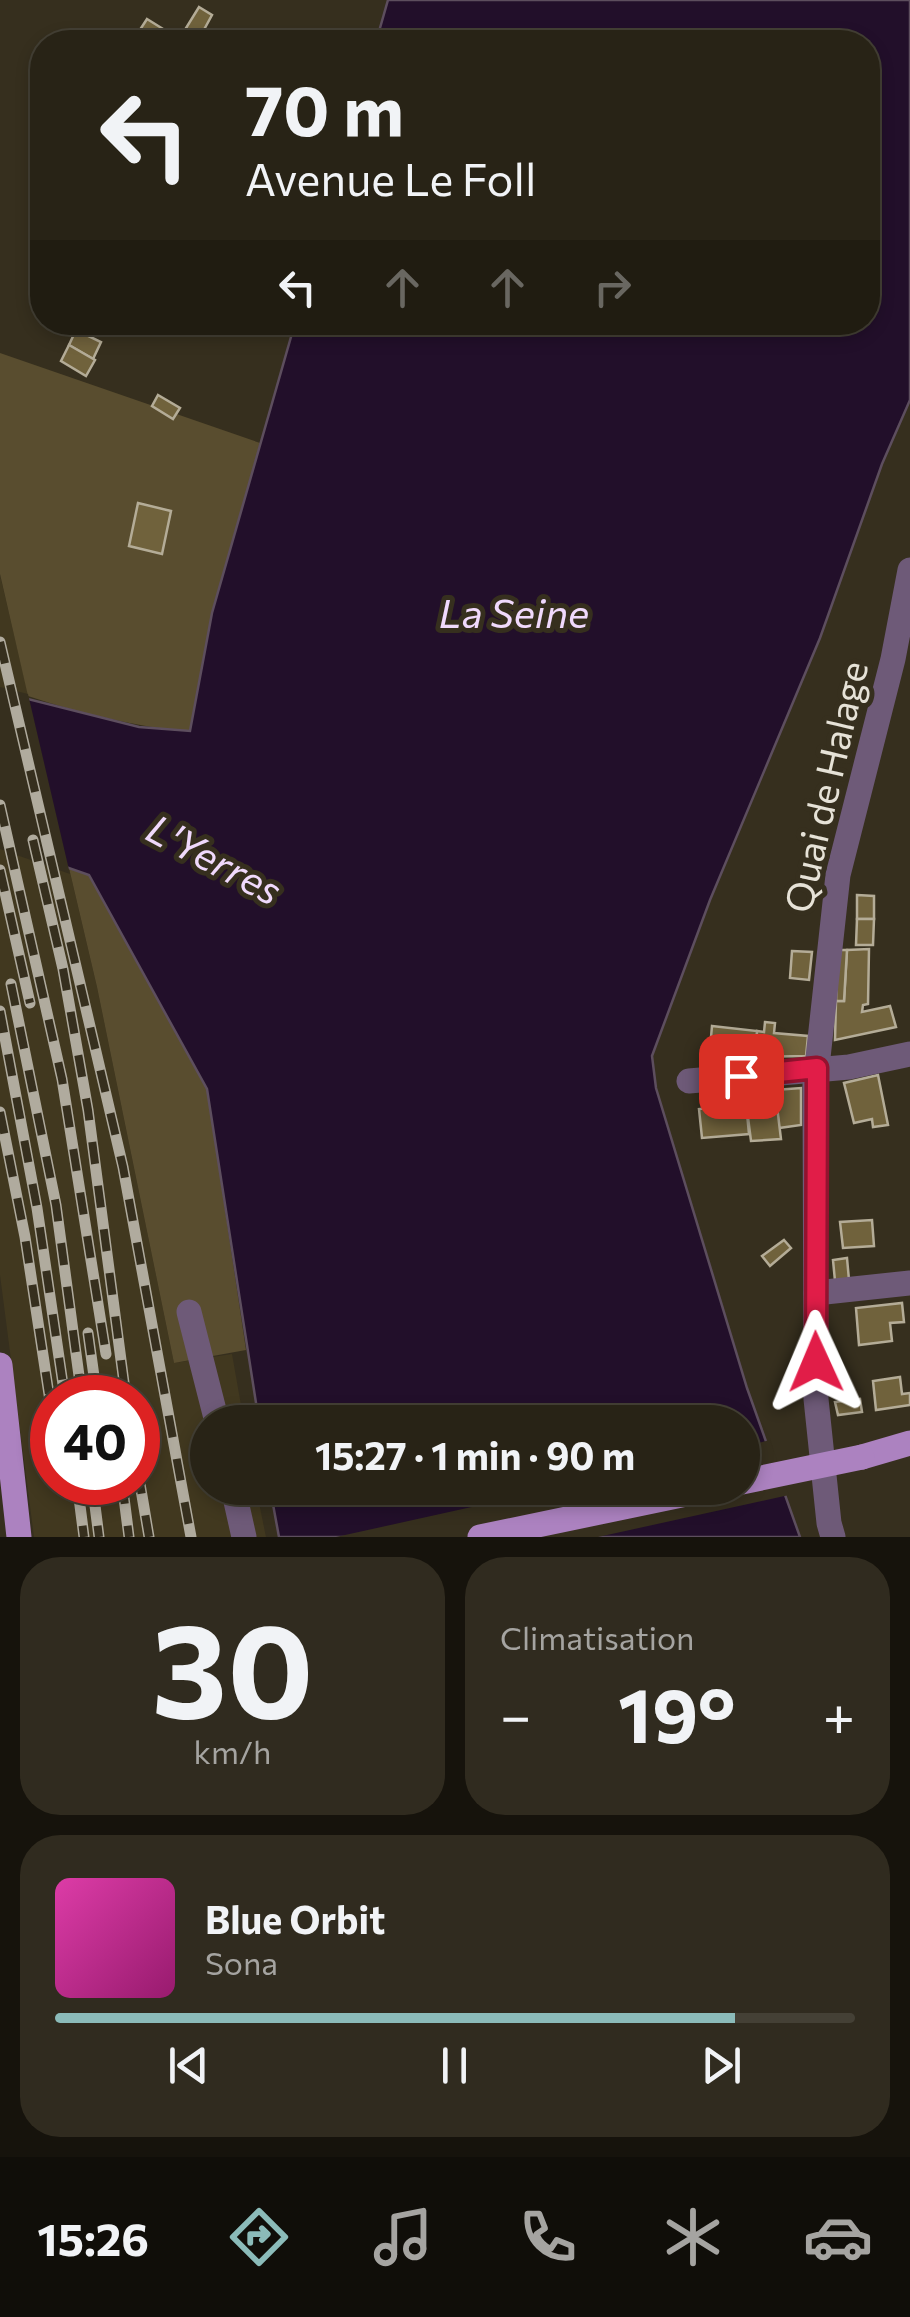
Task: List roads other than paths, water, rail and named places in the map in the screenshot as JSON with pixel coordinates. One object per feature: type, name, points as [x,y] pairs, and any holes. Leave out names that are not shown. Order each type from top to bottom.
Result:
[{"type":"main road","points":[[0,1366],[19,1537]]},
{"type":"main road","points":[[760,1478],[910,1443]]},
{"type":"main road","points":[[480,1537],[633,1505]]},
{"type":"street","name":"Quai de Halage","points":[[833,1537],[816,1399],[817,1068],[838,875],[894,659],[910,570]]},
{"type":"street","points":[[689,1081],[849,1066],[910,1054]]},
{"type":"street","points":[[816,1294],[910,1283]]},
{"type":"street","points":[[190,1312],[213,1405]]},
{"type":"street","points":[[237,1505],[244,1537]]},
{"type":"water","name":"La Seine","points":[[388,0],[910,0],[910,400],[882,464],[820,638],[710,900],[652,1056],[656,1088],[753,1405],[256,1405],[207,1089],[89,875],[0,844],[0,692],[139,727],[190,731],[212,613],[292,335],[880,335],[880,30],[379,30]]},
{"type":"water","name":"La Seine","points":[[760,1425],[800,1537],[279,1537],[273,1505],[760,1505]]},
{"type":"railway","points":[[0,642],[123,1167],[191,1537]]},
{"type":"railway","points":[[0,805],[62,1079],[106,1354]]},
{"type":"railway","points":[[33,840],[63,969],[88,1110],[123,1375]]},
{"type":"railway","points":[[0,870],[30,1003]]},
{"type":"railway","points":[[11,984],[56,1205],[79,1375]]},
{"type":"railway","points":[[0,1011],[37,1208],[62,1375]]},
{"type":"railway","points":[[0,1112],[25,1237],[46,1375]]},
{"type":"railway","points":[[88,1333],[94,1375]]},
{"type":"railway","points":[[80,1505],[84,1537]]},
{"type":"railway","points":[[95,1505],[99,1537]]},
{"type":"railway","points":[[125,1505],[129,1537]]},
{"type":"railway","points":[[144,1505],[149,1537]]},
{"type":"water label","name":"L'Yerres","points":[[214,860]]}]
